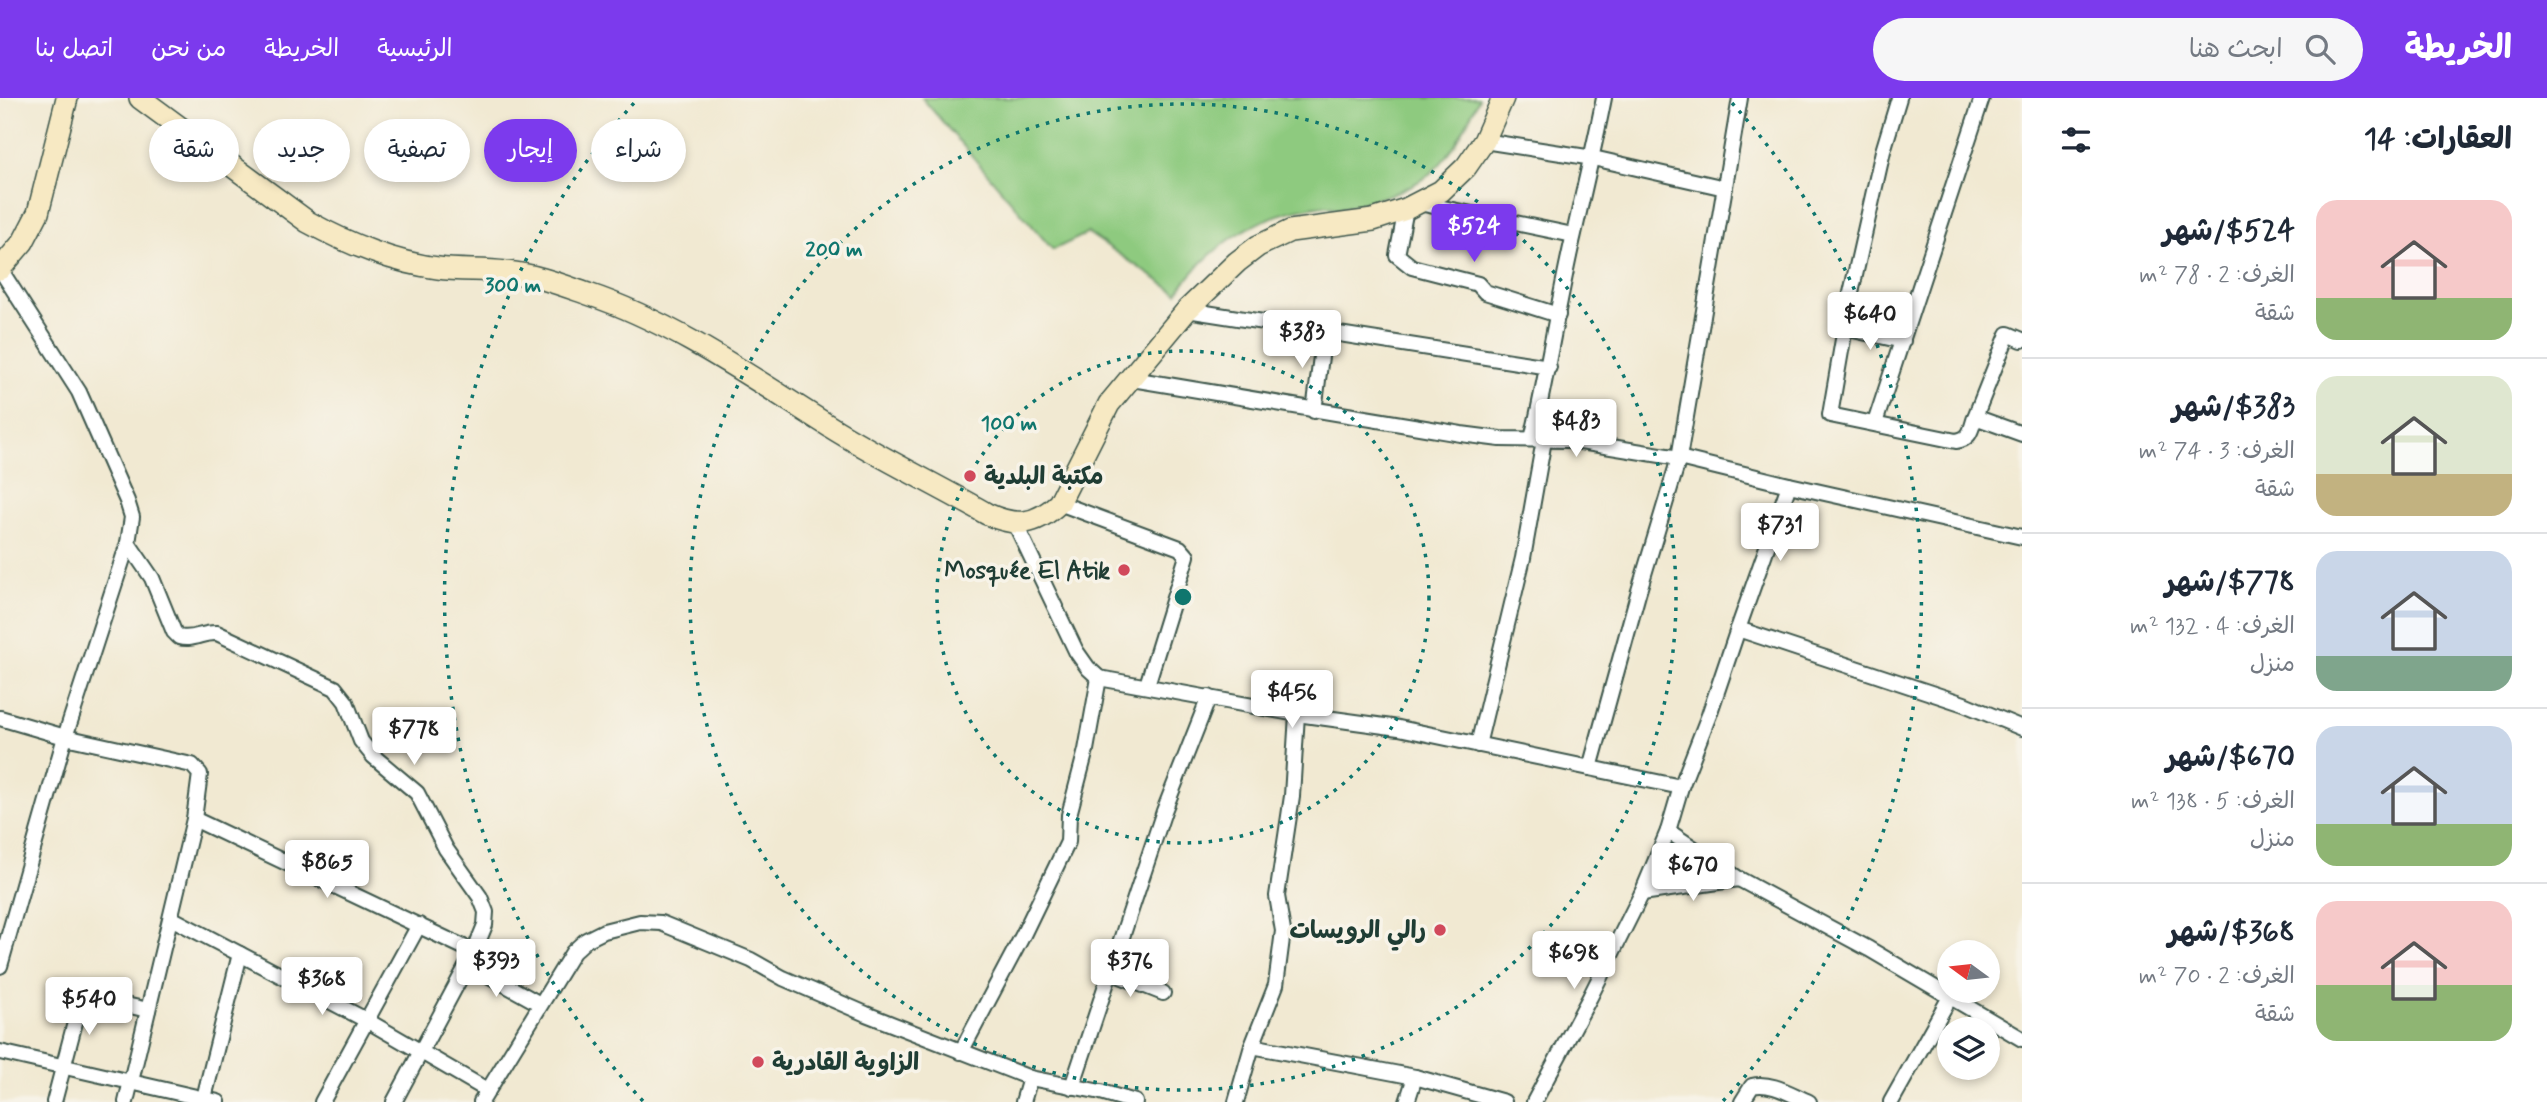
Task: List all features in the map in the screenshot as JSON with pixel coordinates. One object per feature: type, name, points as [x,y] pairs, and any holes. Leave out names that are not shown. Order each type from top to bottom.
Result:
[{"type":"street","points":[[0,966],[65,737],[128,543],[132,517],[84,403],[0,269],[23,242],[38,213],[67,98]]},
{"type":"street","points":[[140,98],[309,222],[335,237],[368,250],[436,268],[534,276],[646,317],[712,353],[892,463],[987,514],[1015,523],[1037,520],[1059,503],[1103,415],[1186,310],[1237,262],[1274,237],[1298,230],[1373,220],[1412,206],[1441,191],[1456,178],[1484,141],[1503,98]]},
{"type":"street","points":[[1478,745],[1523,558],[1558,315],[1604,98]]},
{"type":"street","points":[[1590,768],[1637,594],[1679,458],[1740,98]]},
{"type":"street","points":[[1899,98],[1883,150],[1844,328],[1830,415],[1956,441],[1963,440],[1969,435],[2008,334],[2022,340]]},
{"type":"street","points":[[1875,423],[1982,98]]},
{"type":"street","points":[[1484,141],[1593,158],[1725,188]]},
{"type":"street","points":[[1412,206],[1573,235]]},
{"type":"street","points":[[1412,206],[1396,255],[1406,263],[1478,284],[1485,292],[1558,315]]},
{"type":"street","points":[[1186,310],[1549,367]]},
{"type":"street","points":[[1844,328],[1903,341]]},
{"type":"street","points":[[1314,411],[1324,333]]},
{"type":"street","points":[[1132,379],[1461,434],[1601,445],[1679,458],[1789,485],[2021,533]]},
{"type":"street","points":[[1975,416],[2022,434]]},
{"type":"street","points":[[1534,1102],[1642,893],[1668,831],[1681,787],[1709,715],[1789,485]]},
{"type":"street","points":[[1059,503],[1180,548],[1187,556],[1147,685]]},
{"type":"street","points":[[1015,523],[1076,652],[1087,668],[1099,678],[1297,714],[1399,728],[1681,787]]},
{"type":"street","points":[[128,543],[152,578],[178,637],[192,639],[201,634],[216,633],[335,688],[352,715],[361,741],[383,767],[417,793],[446,849],[480,897],[486,912],[485,925],[471,958],[394,1102]]},
{"type":"street","points":[[1738,629],[1964,704],[2022,728]]},
{"type":"street","points":[[961,1052],[1023,936],[1068,842],[1069,815],[1086,750],[1099,678]]},
{"type":"street","points":[[1072,1087],[1164,811],[1209,697]]},
{"type":"street","points":[[1236,1102],[1252,1046],[1276,985],[1283,931],[1277,896],[1292,796],[1297,714]]},
{"type":"street","points":[[0,718],[65,737],[197,768],[200,778],[194,819],[126,1102]]},
{"type":"street","points":[[194,819],[419,925],[540,1004]]},
{"type":"street","points":[[1668,831],[1739,879],[1870,949],[1937,989]]},
{"type":"street","points":[[1642,893],[1739,879]]},
{"type":"street","points":[[171,918],[366,1020],[484,1096],[573,952],[586,940],[622,926],[650,921],[677,929],[751,960],[795,984],[1030,1079],[1101,1091],[1135,1102]]},
{"type":"street","points":[[322,1102],[419,925]]},
{"type":"street","points":[[0,1052],[208,1101],[240,954]]},
{"type":"street","points":[[1110,972],[1163,993]]},
{"type":"street","points":[[54,1102],[78,1011],[84,999],[90,997],[148,1010]]},
{"type":"street","points":[[1891,1102],[1947,1003]]},
{"type":"street","points":[[1961,1003],[2022,1038]]},
{"type":"street","points":[[1252,1046],[1415,1077],[1504,1102]]},
{"type":"street","points":[[1407,1102],[1415,1077]]},
{"type":"street","points":[[1023,1102],[1030,1079]]},
{"type":"street","points":[[1742,1102],[1752,1086],[1758,1084],[1768,1085],[1809,1102]]},
{"type":"green space","points":[[922,98],[1479,98],[1453,147],[1426,176],[1410,186],[1366,202],[1337,209],[1318,206],[1286,212],[1250,227],[1202,262],[1177,293],[1088,233],[1053,250]]},
{"type":"place","name":"مكتبة البلدية","points":[[970,476]]},
{"type":"place","name":"Mosquée El Atik","points":[[1124,570]]},
{"type":"place","name":"رالي الرويسات","points":[[1440,930]]},
{"type":"place","name":"الزاوية القادرية","points":[[758,1062]]}]
